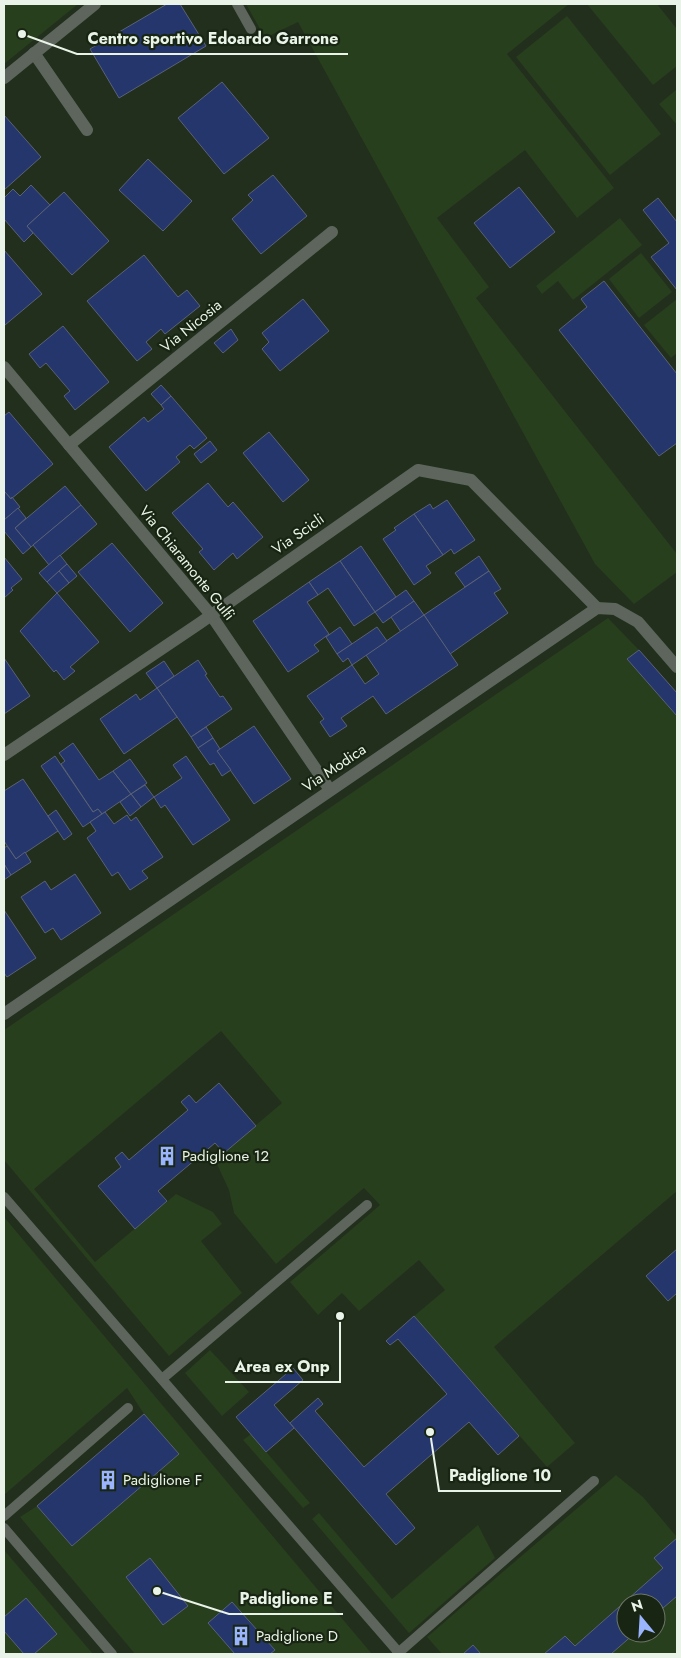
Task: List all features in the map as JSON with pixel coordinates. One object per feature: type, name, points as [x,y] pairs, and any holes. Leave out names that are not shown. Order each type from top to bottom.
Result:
[{"type":"street","points":[[4,78],[95,4]]},
{"type":"street","points":[[34,53],[87,130]]},
{"type":"street","name":"Via Nicosia","points":[[70,445],[332,232]]},
{"type":"street","name":"Via Chiaramonte Gulfi","points":[[7,376],[70,445],[211,615],[330,790]]},
{"type":"street","name":"Via Scicli","points":[[4,755],[211,615],[418,470],[471,480],[597,608]]},
{"type":"street","points":[[597,608],[615,609],[638,622],[677,667]]},
{"type":"street","name":"Via Modica","points":[[4,1014],[597,608]]},
{"type":"lane","points":[[237,4],[251,29]]},
{"type":"lane","points":[[4,1197],[398,1654],[594,1481]]},
{"type":"lane","points":[[162,1379],[367,1205]]},
{"type":"lane","points":[[4,1516],[128,1408]]},
{"type":"lane","points":[[4,1528],[112,1654]]},
{"type":"green space","points":[[4,4],[78,4],[4,64]]},
{"type":"green space","points":[[246,4],[569,4],[507,54],[614,188],[577,218],[525,150],[437,218],[489,287],[476,298],[677,554],[677,572],[634,604],[595,564],[298,22],[265,38]]},
{"type":"green space","points":[[587,4],[657,4],[677,29],[677,66],[653,85]]},
{"type":"green space","points":[[567,16],[661,134],[610,175],[516,57]]},
{"type":"green space","points":[[677,89],[677,125],[659,104]]},
{"type":"green space","points":[[620,218],[642,245],[573,300],[558,281],[542,294],[536,286]]},
{"type":"green space","points":[[641,253],[672,292],[639,318],[609,279]]},
{"type":"green space","points":[[677,299],[677,353],[671,358],[644,325]]},
{"type":"green space","points":[[608,618],[639,650],[627,659],[677,716],[677,1191],[494,1347],[575,1443],[547,1467],[414,1316],[445,1290],[419,1260],[359,1311],[342,1293],[318,1315],[290,1282],[380,1205],[364,1188],[276,1264],[234,1213],[229,1190],[215,1160],[282,1103],[221,1031],[34,1189],[95,1262],[176,1194],[213,1212],[222,1224],[201,1241],[242,1293],[169,1356],[4,1160],[4,1030]]},
{"type":"green space","points":[[4,1217],[372,1654],[135,1654],[20,1517],[37,1506],[72,1546],[179,1454],[144,1414],[127,1388],[4,1495]]},
{"type":"green space","points":[[210,1350],[249,1392],[222,1416],[185,1373]]},
{"type":"green space","points":[[251,1434],[310,1503],[303,1508],[243,1440]]},
{"type":"green space","points":[[616,1475],[643,1497],[677,1537],[677,1654],[481,1654],[473,1645],[463,1654],[442,1654],[427,1637]]},
{"type":"green space","points":[[319,1513],[392,1599],[478,1525],[495,1558],[409,1633],[312,1519]]},
{"type":"green space","points":[[4,1550],[93,1654],[4,1654]]},
{"type":"building","points":[[167,4],[180,4],[206,46],[119,98],[90,49]]},
{"type":"building","points":[[222,82],[269,138],[224,174],[178,118]]},
{"type":"building","points":[[4,115],[41,157],[4,190]]},
{"type":"building","points":[[148,159],[192,201],[163,231],[119,190]]},
{"type":"building","points":[[273,175],[307,216],[261,254],[232,219],[253,200],[248,195]]},
{"type":"building","points":[[31,185],[50,205],[27,226],[33,233],[24,242],[4,219],[4,198],[13,189],[20,196]]},
{"type":"building","points":[[519,187],[555,232],[510,268],[474,223]]},
{"type":"building","points":[[64,192],[109,241],[72,275],[27,226]]},
{"type":"building","points":[[658,198],[677,222],[677,290],[651,257],[669,243],[643,210]]},
{"type":"building","points":[[4,250],[42,294],[5,325],[4,323]]},
{"type":"building","points":[[144,255],[178,297],[187,290],[200,306],[165,334],[161,329],[146,342],[152,349],[137,361],[87,301]]},
{"type":"building","points":[[604,281],[677,374],[677,443],[659,456],[559,330],[587,307],[581,299]]},
{"type":"building","points":[[303,299],[329,331],[280,371],[262,349],[269,342],[262,333]]},
{"type":"building","points":[[63,326],[109,382],[75,410],[64,396],[70,391],[46,363],[40,368],[29,354]]},
{"type":"building","points":[[231,329],[238,340],[223,353],[214,343]]},
{"type":"building","points":[[161,385],[171,396],[161,405],[151,394]]},
{"type":"building","points":[[171,396],[207,438],[194,449],[190,445],[176,457],[180,462],[146,491],[109,447],[144,417],[148,422],[164,409],[161,405]]},
{"type":"building","points":[[9,412],[53,464],[11,499],[5,492],[4,494],[4,416]]},
{"type":"building","points":[[269,432],[309,480],[283,502],[243,453]]},
{"type":"building","points":[[210,441],[217,450],[201,463],[194,454]]},
{"type":"building","points":[[208,483],[228,507],[233,502],[263,537],[237,559],[233,553],[214,570],[199,552],[203,549],[172,513]]},
{"type":"building","points":[[65,486],[81,505],[31,547],[15,528]]},
{"type":"building","points":[[5,492],[20,507],[4,520],[4,494]]},
{"type":"building","points":[[447,500],[475,540],[454,554],[451,549],[443,555],[414,514],[430,504],[433,509]]},
{"type":"building","points":[[81,505],[97,524],[49,565],[33,545]]},
{"type":"building","points":[[18,508],[26,518],[15,528],[31,547],[23,554],[4,531],[4,520]]},
{"type":"building","points":[[414,514],[443,555],[426,566],[431,573],[414,585],[383,539],[396,530],[394,528]]},
{"type":"building","points":[[112,543],[163,603],[130,632],[78,572]]},
{"type":"building","points":[[361,546],[396,597],[375,612],[340,561]]},
{"type":"building","points":[[60,555],[67,564],[47,582],[39,573]]},
{"type":"building","points":[[479,556],[489,571],[465,587],[455,573]]},
{"type":"building","points":[[4,557],[22,579],[11,588],[13,590],[4,598]]},
{"type":"building","points":[[340,561],[375,612],[354,626],[328,588],[318,595],[309,582]]},
{"type":"building","points":[[67,564],[77,576],[69,583],[59,571]]},
{"type":"building","points":[[59,571],[69,583],[57,593],[47,582]]},
{"type":"building","points":[[489,571],[501,589],[494,593],[508,613],[450,654],[424,615]]},
{"type":"building","points":[[309,582],[318,595],[307,602],[329,634],[314,645],[319,651],[288,672],[253,621]]},
{"type":"building","points":[[406,590],[414,601],[383,623],[375,612]]},
{"type":"building","points":[[57,593],[99,642],[70,667],[75,671],[64,680],[56,670],[54,672],[20,631]]},
{"type":"building","points":[[414,601],[424,615],[401,632],[391,617]]},
{"type":"building","points":[[424,615],[458,665],[386,714],[373,696],[341,718],[347,726],[330,737],[320,722],[324,719],[307,696],[352,665],[365,684],[379,674],[366,655]]},
{"type":"building","points":[[340,627],[352,644],[337,654],[326,637]]},
{"type":"building","points":[[377,627],[387,641],[352,665],[348,658],[343,662],[337,654]]},
{"type":"building","points":[[639,650],[677,693],[677,716],[627,659]]},
{"type":"building","points":[[4,658],[30,696],[4,714]]},
{"type":"building","points":[[198,660],[207,674],[205,675],[220,697],[223,696],[232,709],[191,737],[157,688]]},
{"type":"building","points":[[164,661],[174,676],[157,688],[146,673]]},
{"type":"building","points":[[157,688],[177,717],[124,754],[100,719],[136,694],[140,700]]},
{"type":"building","points":[[254,726],[291,779],[254,804],[217,751]]},
{"type":"building","points":[[206,727],[213,738],[198,748],[191,737]]},
{"type":"building","points":[[213,738],[220,749],[217,751],[231,770],[222,776],[214,763],[210,765],[198,748]]},
{"type":"building","points":[[73,743],[99,780],[113,771],[131,794],[102,814],[98,809],[93,812],[61,764],[65,761],[59,753]]},
{"type":"building","points":[[55,756],[93,812],[98,809],[102,814],[83,827],[41,766]]},
{"type":"building","points":[[186,756],[230,820],[193,845],[165,805],[161,808],[154,797],[182,778],[173,765]]},
{"type":"building","points":[[130,759],[147,783],[131,794],[113,771]]},
{"type":"building","points":[[23,779],[58,831],[16,859],[4,841],[4,791]]},
{"type":"building","points":[[145,785],[154,797],[141,807],[131,794]]},
{"type":"building","points":[[131,794],[141,807],[130,816],[120,802]]},
{"type":"building","points":[[56,810],[72,834],[64,840],[48,816]]},
{"type":"building","points":[[105,812],[114,824],[127,815],[131,821],[136,817],[163,857],[142,871],[148,878],[130,890],[118,872],[112,876],[87,838],[96,831],[90,822]]},
{"type":"building","points":[[7,846],[16,859],[25,852],[31,862],[11,875],[4,864],[4,848]]},
{"type":"building","points":[[4,864],[11,875],[4,880]]},
{"type":"building","points":[[75,874],[101,913],[61,940],[53,928],[45,933],[21,897],[45,881],[51,890]]},
{"type":"building","points":[[4,910],[36,958],[7,977],[4,973]]},
{"type":"building","name":"Padiglione 12","points":[[219,1083],[256,1126],[224,1153],[215,1143],[158,1191],[167,1201],[135,1229],[98,1186],[121,1167],[115,1158],[122,1152],[129,1160],[188,1110],[181,1102],[189,1095],[196,1103]]},
{"type":"building","points":[[677,1249],[677,1293],[668,1301],[646,1276]]},
{"type":"building","points":[[414,1316],[519,1436],[498,1455],[469,1422],[386,1494],[415,1528],[396,1545],[290,1423],[318,1398],[323,1404],[315,1411],[364,1467],[447,1394],[398,1339],[390,1345],[386,1341]]},
{"type":"building","points":[[293,1368],[303,1380],[274,1405],[294,1428],[266,1452],[236,1417]]},
{"type":"building","name":"Padiglione F","points":[[144,1414],[179,1454],[72,1546],[37,1506]]},
{"type":"building","points":[[677,1538],[677,1596],[666,1605],[666,1593],[635,1593],[663,1568],[654,1558]]},
{"type":"building","points":[[150,1558],[188,1606],[163,1625],[126,1577]]},
{"type":"building","points":[[26,1598],[57,1634],[34,1654],[24,1654],[4,1631],[4,1617]]},
{"type":"building","name":"Padiglione D","points":[[232,1602],[275,1650],[270,1654],[235,1654],[208,1623]]},
{"type":"building","points":[[616,1610],[616,1643],[624,1643],[611,1654],[544,1654],[565,1636],[575,1646]]},
{"type":"building","points":[[473,1645],[481,1654],[463,1654]]},
{"type":"place","name":"Centro sportivo Edoardo Garrone","points":[[22,34]]},
{"type":"place","name":"Padiglione 12","points":[[167,1156]]},
{"type":"place","name":"Area ex Onp","points":[[340,1316]]},
{"type":"place","name":"Padiglione 10","points":[[430,1432]]},
{"type":"place","name":"Padiglione F","points":[[108,1480]]},
{"type":"place","name":"Padiglione E","points":[[157,1591]]},
{"type":"place","name":"Padiglione D","points":[[241,1636]]}]
